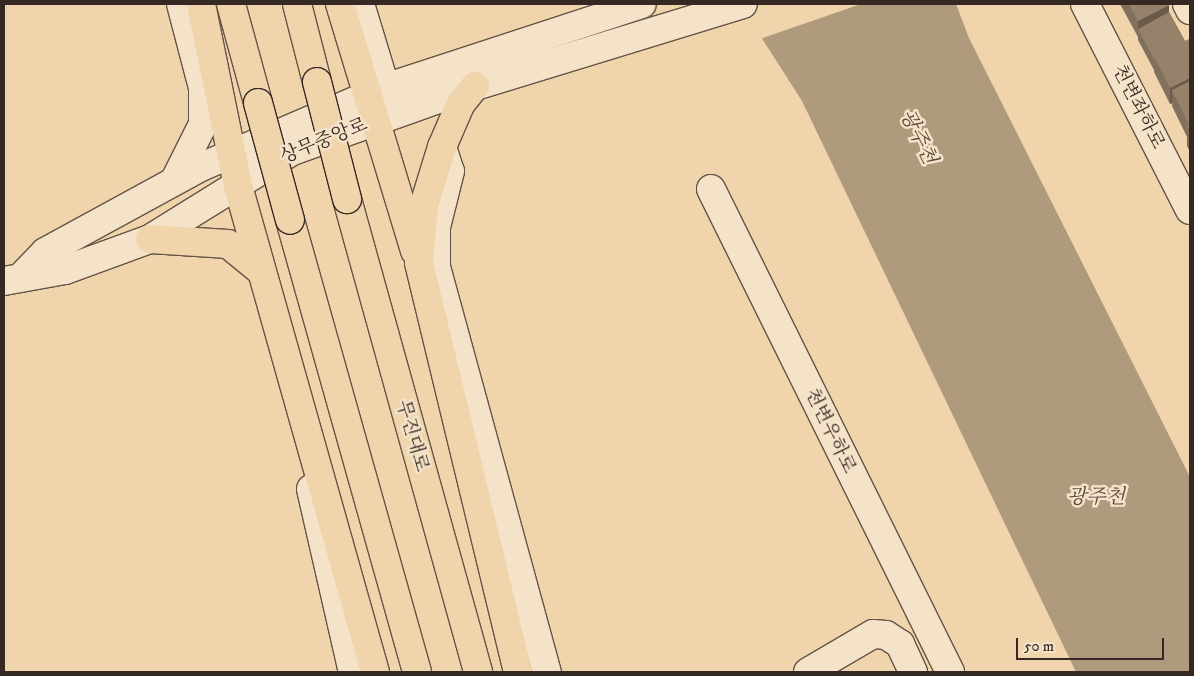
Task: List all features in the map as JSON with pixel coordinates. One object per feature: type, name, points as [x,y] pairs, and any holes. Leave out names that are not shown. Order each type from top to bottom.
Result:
[{"type":"highway","points":[[201,4],[230,155],[238,186],[375,672]]},
{"type":"highway","points":[[231,4],[417,672]]},
{"type":"highway","name":"무진대로","points":[[297,4],[347,199],[478,672]]},
{"type":"highway","points":[[340,4],[380,105],[420,263],[518,672]]},
{"type":"highway","points":[[420,263],[424,205],[442,147],[461,103],[475,86]]},
{"type":"highway","points":[[150,239],[228,244],[261,271]]},
{"type":"street","points":[[181,4],[203,88],[203,124]]},
{"type":"street","points":[[360,4],[380,105]]},
{"type":"street","name":"상무중앙로","points":[[14,277],[65,270],[150,239],[292,151],[380,105],[475,86],[743,4]]},
{"type":"street","name":"천변좌하로","points":[[1086,4],[1188,200]]},
{"type":"street","points":[[1187,4],[1190,10]]},
{"type":"street","name":"상무중앙로","points":[[14,277],[45,252],[175,180],[230,155],[380,105],[632,7]]},
{"type":"street","points":[[175,180],[219,91]]},
{"type":"street","points":[[442,147],[450,171],[436,226],[436,267],[547,672]]},
{"type":"street","name":"천변우하로","points":[[711,189],[950,672]]},
{"type":"street","points":[[261,271],[270,329],[353,672]]},
{"type":"street","points":[[808,672],[873,634],[886,635],[900,644],[913,672]]},
{"type":"water","name":"광주천","points":[[740,4],[956,4],[969,38],[1190,477],[1190,672],[1076,672],[802,101]]},
{"type":"pier","points":[[738,4],[861,4],[760,39]]},
{"type":"building","points":[[1129,4],[1168,4],[1169,5],[1138,21]]},
{"type":"building","points":[[1169,12],[1185,41],[1154,56],[1154,59],[1138,29]]},
{"type":"building","points":[[1189,39],[1190,78],[1170,88],[1154,56]]},
{"type":"building","points":[[1190,81],[1190,121],[1188,123],[1172,90]]}]
